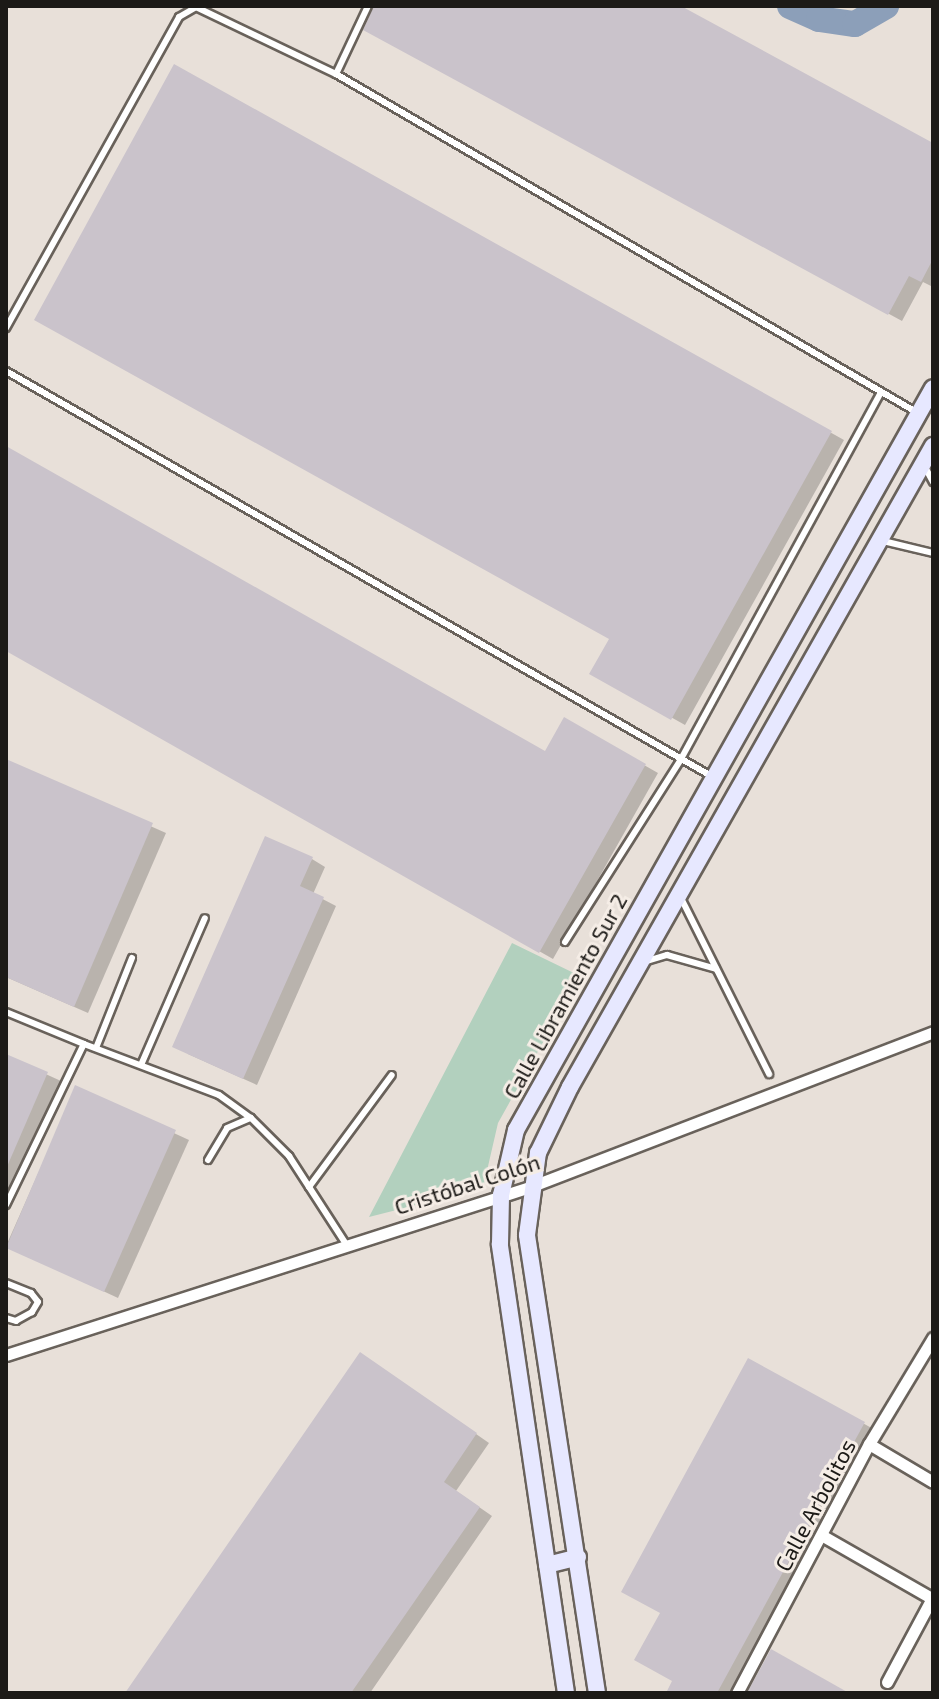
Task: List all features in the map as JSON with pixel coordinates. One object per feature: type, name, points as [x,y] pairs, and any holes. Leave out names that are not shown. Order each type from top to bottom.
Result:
[{"type":"main road","name":"Calle Libramiento Sur 2","points":[[566,1693],[500,1244],[501,1195],[526,1108],[899,449],[926,417],[933,388]]},
{"type":"main road","points":[[597,1693],[527,1235],[530,1187],[554,1117],[933,446]]},
{"type":"main road","points":[[899,449],[923,464]]},
{"type":"main road","points":[[713,777],[738,791]]},
{"type":"main road","points":[[589,997],[613,1010]]},
{"type":"main road","points":[[547,1565],[578,1557]]},
{"type":"street","name":"Cristóbal Colón","points":[[6,1355],[530,1187],[933,1032]]},
{"type":"street","name":"Calle Arbolitos","points":[[737,1693],[823,1536],[869,1444],[933,1338]]},
{"type":"street","points":[[869,1444],[933,1482]]},
{"type":"street","points":[[823,1536],[932,1599],[887,1682]]},
{"type":"lane","points":[[336,74],[368,6]]},
{"type":"lane","points":[[6,328],[186,10],[206,10],[336,74],[926,417]]},
{"type":"lane","points":[[6,371],[713,777]]},
{"type":"lane","points":[[565,942],[681,759],[881,392]]},
{"type":"lane","points":[[923,464],[933,482]]},
{"type":"lane","points":[[879,541],[904,542],[933,553]]},
{"type":"lane","points":[[679,894],[769,1074]]},
{"type":"lane","points":[[141,1065],[205,918]]},
{"type":"lane","points":[[641,962],[667,955],[716,969]]},
{"type":"lane","points":[[96,1048],[132,958]]},
{"type":"lane","points":[[6,1012],[219,1095],[251,1118],[289,1156],[346,1244]]},
{"type":"lane","points":[[6,1205],[84,1044]]},
{"type":"lane","points":[[309,1187],[392,1075]]},
{"type":"lane","points":[[208,1160],[227,1128],[251,1118]]},
{"type":"lane","points":[[6,1283],[31,1293],[38,1302],[16,1321],[6,1318]]},
{"type":"green space","points":[[512,943],[580,976],[498,1123],[483,1188],[369,1217]]},
{"type":"building","points":[[374,6],[681,6],[933,143],[933,259],[921,282],[909,276],[888,315],[363,30]]},
{"type":"building","points":[[174,64],[832,431],[671,720],[589,674],[609,639],[34,320]]},
{"type":"building","points":[[6,446],[545,751],[564,717],[646,764],[539,953],[6,651]]},
{"type":"building","points":[[6,759],[153,823],[74,1007],[6,977]]},
{"type":"building","points":[[265,836],[313,857],[300,886],[324,897],[243,1079],[172,1047]]},
{"type":"building","points":[[6,1054],[48,1072],[6,1169]]},
{"type":"building","points":[[75,1085],[176,1130],[104,1292],[6,1248]]},
{"type":"building","points":[[360,1352],[477,1433],[444,1482],[480,1507],[351,1693],[125,1693]]},
{"type":"building","points":[[748,1358],[865,1422],[717,1693],[666,1693],[672,1681],[634,1660],[660,1613],[621,1592]]},
{"type":"building","points":[[771,1649],[849,1693],[747,1693]]},
{"type":"waterway","points":[[790,6],[819,19],[855,24],[886,6]]}]
